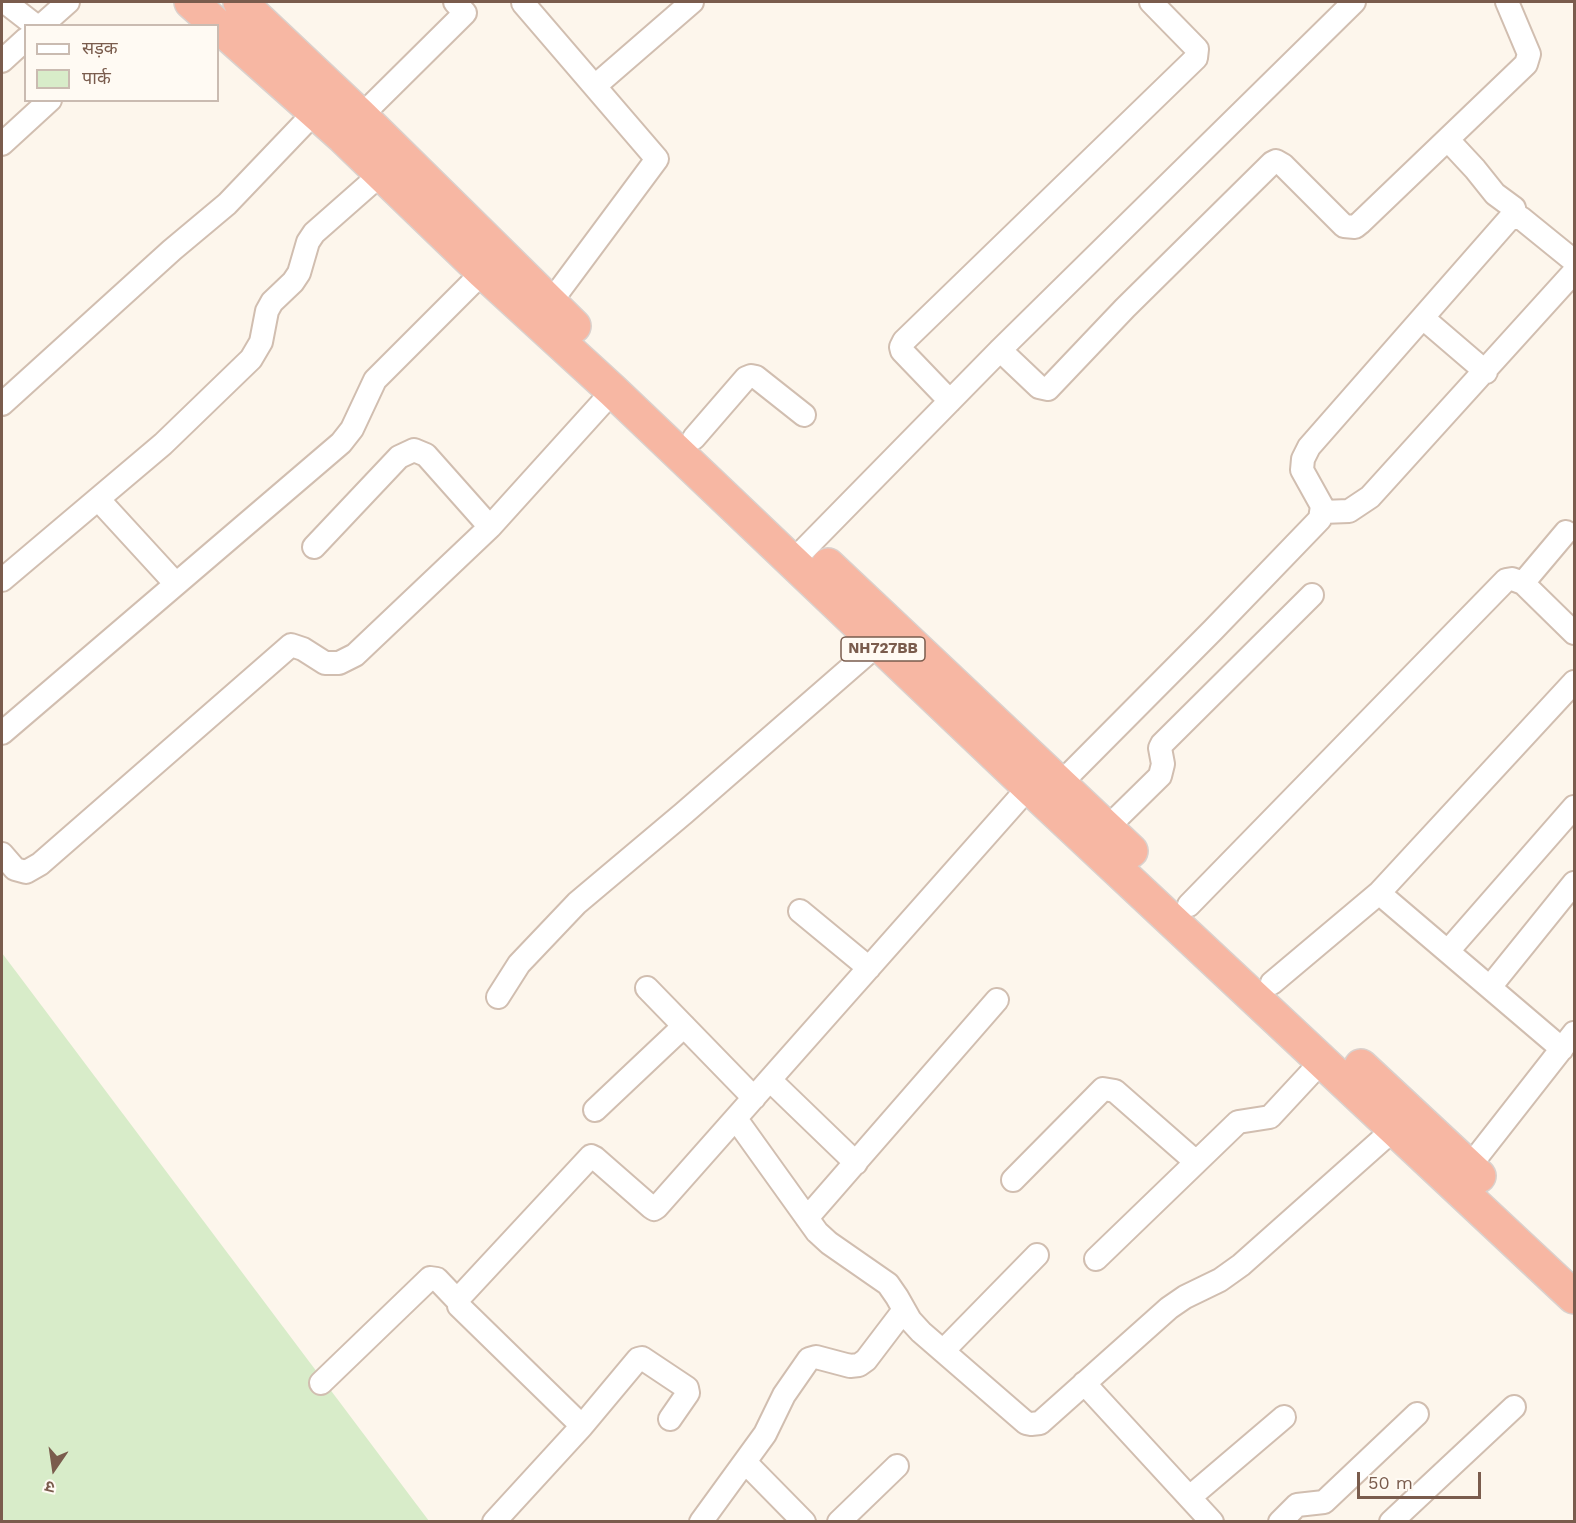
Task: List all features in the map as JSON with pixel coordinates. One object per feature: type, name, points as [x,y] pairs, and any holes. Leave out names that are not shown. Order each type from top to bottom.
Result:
[{"type":"highway","name":"NH727BB","points":[[191,2],[215,24]]},
{"type":"highway","name":"NH727BB","points":[[240,2],[361,116],[550,303],[694,438],[801,554],[878,644],[1044,785],[1107,828],[1575,1265]]},
{"type":"highway","name":"NH727BB","points":[[219,27],[343,137],[483,272],[613,391],[801,554],[1044,785],[1322,1061],[1575,1297]]},
{"type":"street","points":[[5,2],[46,24],[68,2]]},
{"type":"street","points":[[361,116],[465,13],[455,2]]},
{"type":"street","points":[[523,2],[657,159],[550,303]]},
{"type":"street","points":[[595,86],[692,2]]},
{"type":"street","points":[[950,401],[902,351],[904,341],[1196,58],[1197,49],[1151,2]]},
{"type":"street","points":[[801,554],[1000,350],[1354,2]]},
{"type":"street","points":[[1000,350],[1039,387],[1048,389],[1125,308],[1276,161],[1283,165],[1344,226],[1349,228],[1360,223],[1530,58],[1507,2]]},
{"type":"street","points":[[2,61],[24,41]]},
{"type":"street","points":[[2,144],[48,102]]},
{"type":"street","points":[[2,404],[172,250],[227,204],[314,113]]},
{"type":"street","points":[[1448,140],[1495,194],[1514,208],[1516,217]]},
{"type":"street","points":[[2,580],[163,444],[251,359],[261,342],[267,311],[272,302],[299,273],[308,242],[381,174]]},
{"type":"street","points":[[458,1301],[591,1156],[654,1209],[869,968],[1044,785],[1214,630],[1320,519],[1322,506],[1302,470],[1303,459],[1309,447],[1510,218],[1521,218],[1575,261]]},
{"type":"street","points":[[2,733],[341,443],[352,429],[375,381],[483,272]]},
{"type":"street","points":[[1322,512],[1349,511],[1370,497],[1575,272]]},
{"type":"street","points":[[1423,318],[1486,372]]},
{"type":"street","points":[[694,438],[746,378],[751,376],[756,377],[804,416]]},
{"type":"street","points":[[2,854],[15,869],[26,872],[40,864],[291,645],[303,649],[325,663],[339,663],[355,655],[490,527],[613,391]]},
{"type":"street","points":[[314,547],[399,457],[414,450],[426,455],[490,527]]},
{"type":"street","points":[[98,499],[176,584]]},
{"type":"street","points":[[1523,583],[1566,532]]},
{"type":"street","points":[[1189,905],[1506,580],[1512,579],[1523,583],[1575,633]]},
{"type":"street","points":[[1107,828],[1161,776],[1163,764],[1160,748],[1162,744],[1312,595]]},
{"type":"street","points":[[498,997],[519,964],[576,903],[684,813],[878,644]]},
{"type":"street","points":[[1272,983],[1379,893],[1575,682]]},
{"type":"street","points":[[1448,951],[1575,807]]},
{"type":"street","points":[[1490,987],[1575,883]]},
{"type":"street","points":[[1379,893],[1490,987],[1568,1041],[1469,1167]]},
{"type":"street","points":[[800,911],[869,968]]},
{"type":"street","points":[[647,988],[754,1098]]},
{"type":"street","points":[[807,1218],[997,1000]]},
{"type":"street","points":[[595,1110],[684,1026]]},
{"type":"street","points":[[1096,1258],[1238,1122],[1269,1117],[1322,1061]]},
{"type":"street","points":[[770,1080],[856,1163]]},
{"type":"street","points":[[1013,1180],[1103,1089],[1115,1091],[1196,1162]]},
{"type":"street","points":[[736,1119],[818,1232],[829,1243],[888,1284],[921,1332],[1026,1423],[1031,1424],[1040,1423],[1169,1308],[1185,1297],[1220,1280],[1240,1265],[1394,1129]]},
{"type":"street","points":[[943,1352],[1037,1255]]},
{"type":"street","points":[[321,1383],[430,1278],[437,1280],[458,1301],[459,1306],[582,1426]]},
{"type":"street","points":[[701,1521],[765,1434],[784,1395],[809,1359],[816,1357],[849,1366],[859,1365],[866,1360],[904,1310]]},
{"type":"street","points":[[494,1521],[582,1426],[638,1359],[642,1358],[687,1388],[688,1393],[670,1419]]},
{"type":"street","points":[[1084,1383],[1212,1521]]},
{"type":"street","points":[[1391,1521],[1514,1407]]},
{"type":"street","points":[[1280,1521],[1296,1505],[1324,1502],[1417,1414]]},
{"type":"street","points":[[1190,1497],[1284,1417]]},
{"type":"street","points":[[745,1462],[795,1518]]},
{"type":"street","points":[[839,1521],[897,1466]]},
{"type":"green space","points":[[2,953],[429,1521],[2,1521]]}]
